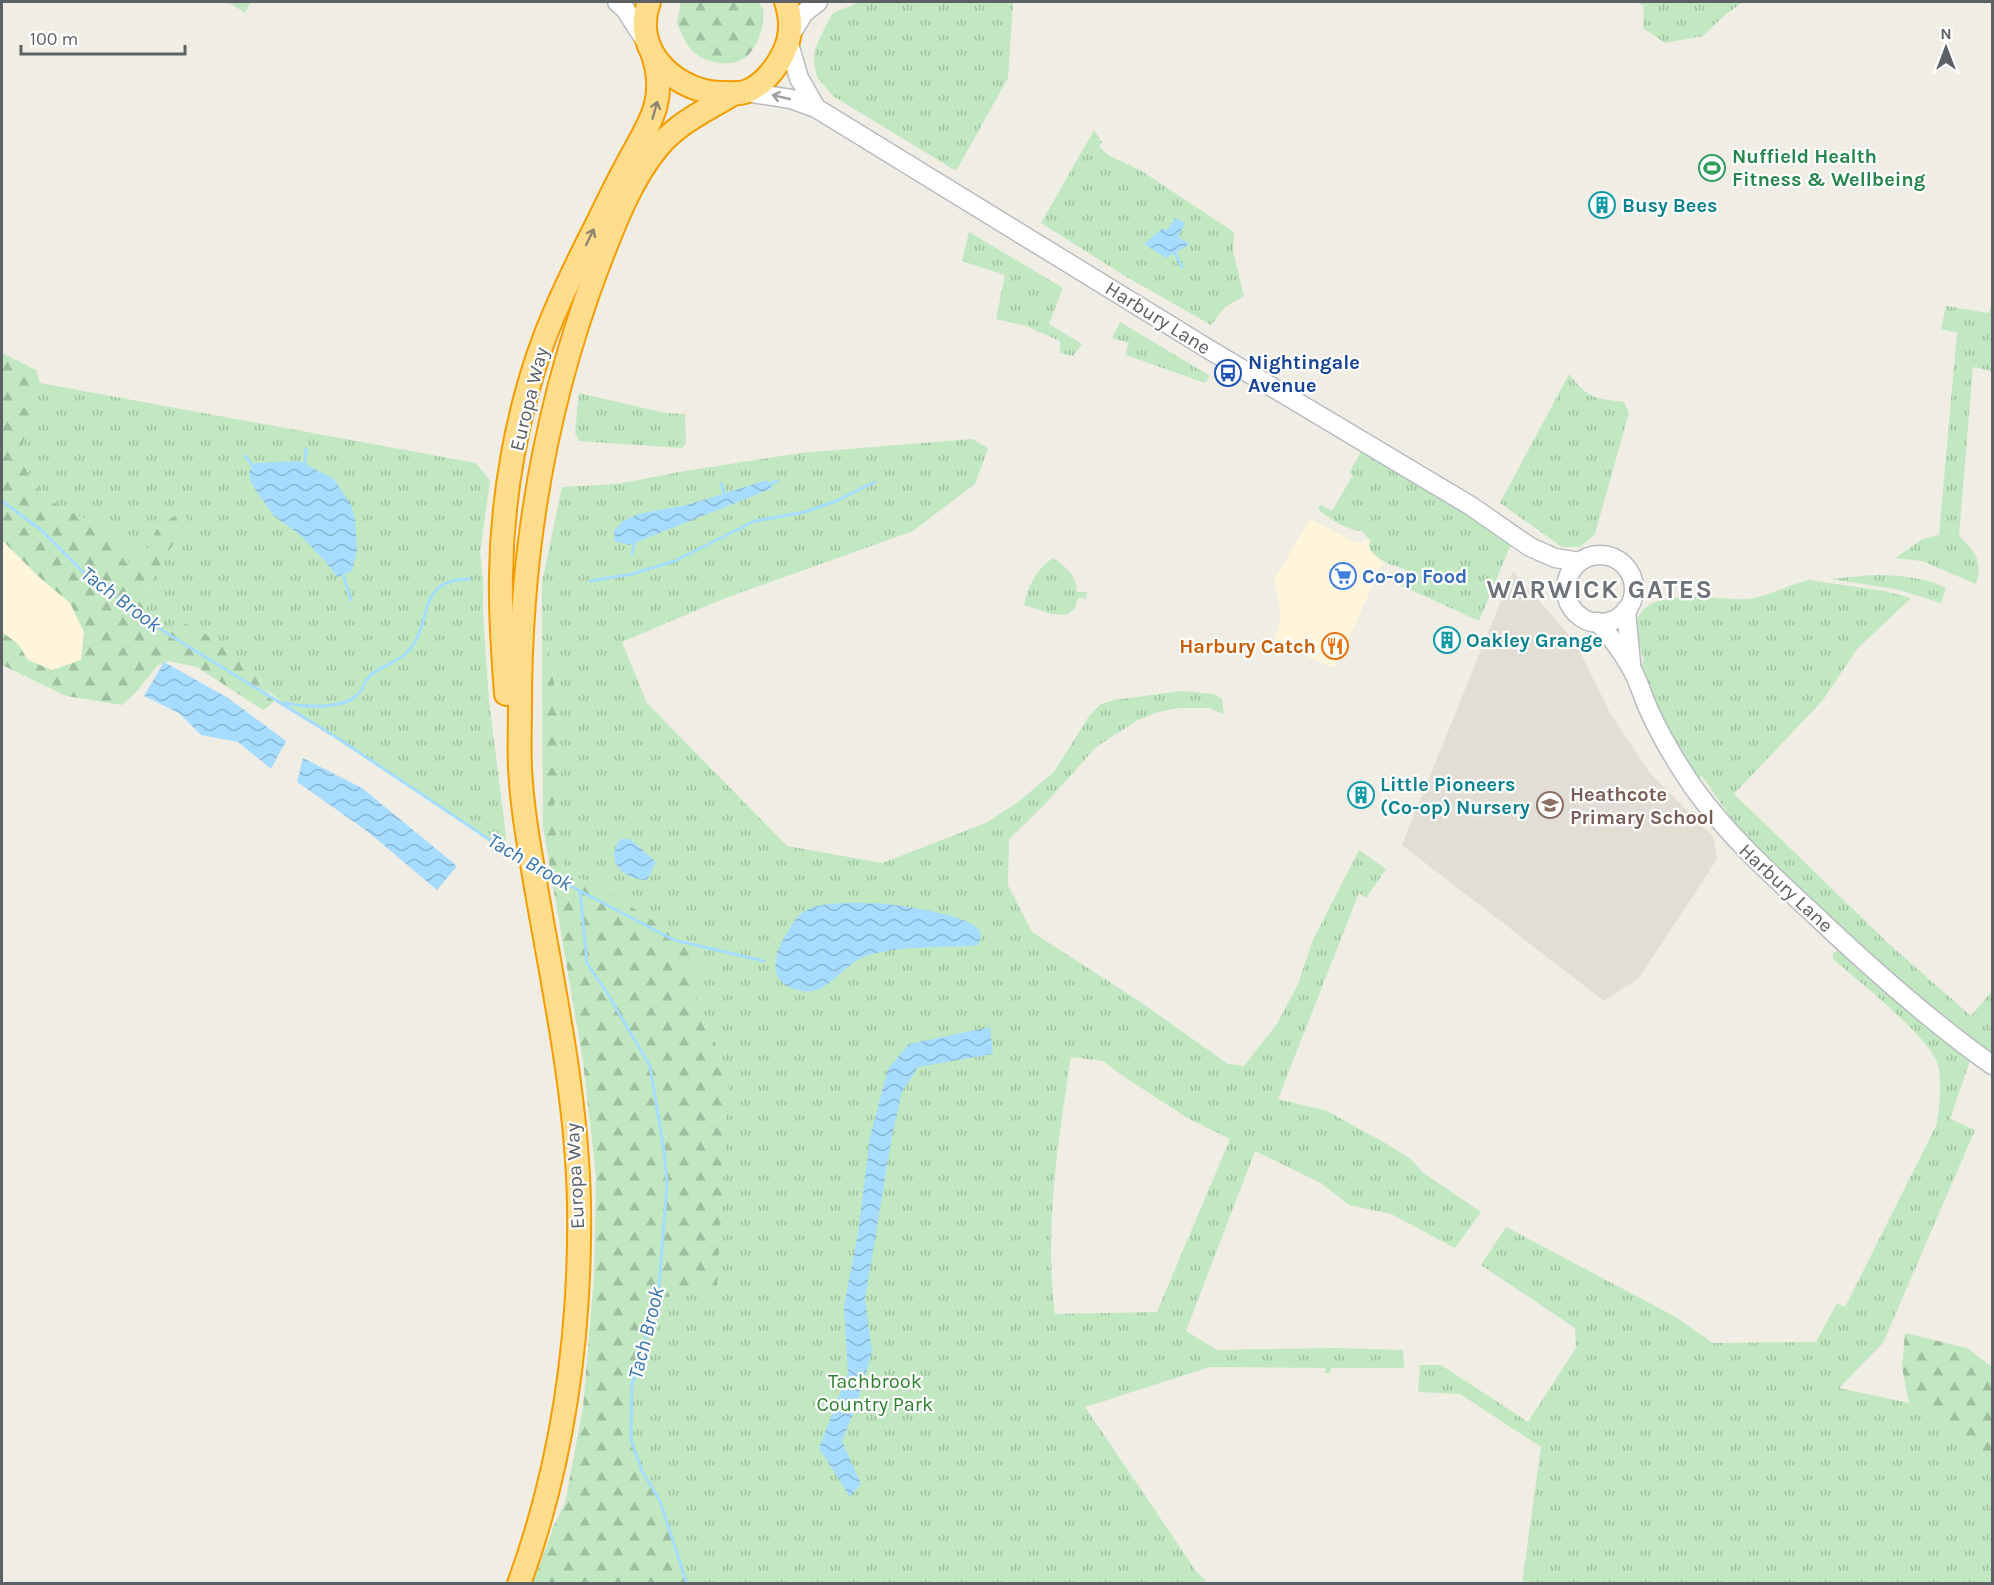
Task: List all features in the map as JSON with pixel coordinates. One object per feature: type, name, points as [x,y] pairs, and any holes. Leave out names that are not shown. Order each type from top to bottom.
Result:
[{"type":"highway","name":"Europa Way","points":[[520,767],[507,710],[501,611],[505,510],[513,461],[535,367],[554,313],[655,112],[658,76],[645,23],[649,2]]},
{"type":"highway","points":[[786,2],[790,39]]},
{"type":"highway","name":"Europa Way","points":[[519,1584],[530,1554],[560,1432],[571,1367],[578,1263],[579,1203],[570,1085],[530,845],[520,767],[520,635],[533,516],[544,448],[575,329],[607,243],[637,181],[656,149],[673,131],[770,74],[780,61],[790,39]]},
{"type":"highway","points":[[650,50],[672,75],[690,87],[710,93],[740,93]]},
{"type":"highway","points":[[513,461],[530,441],[554,360],[576,298],[584,278],[607,243]]},
{"type":"highway","points":[[507,710],[521,494],[527,463],[544,448]]},
{"type":"street","points":[[617,2],[625,9],[650,50]]},
{"type":"street","points":[[790,39],[804,13],[818,2]]},
{"type":"street","name":"Harbury Lane","points":[[790,39],[799,78],[816,108]]},
{"type":"street","name":"Harbury Lane","points":[[740,93],[791,99],[816,108],[1210,350],[1462,501],[1530,547],[1555,558],[1579,562]]},
{"type":"street","name":"Harbury Lane","points":[[1530,547],[1545,563],[1566,593]]},
{"type":"street","points":[[1592,555],[1614,558],[1628,568],[1632,576],[1634,594],[1626,610],[1616,618],[1598,622],[1586,620],[1574,611],[1566,593],[1569,575],[1579,562],[1592,555]]},
{"type":"street","name":"Harbury Lane","points":[[1626,610],[1632,668]]},
{"type":"street","name":"Harbury Lane","points":[[1598,622],[1632,668],[1648,708],[1672,753],[1694,788],[1731,835],[1885,980],[1938,1025],[1992,1065]]},
{"type":"shaded area","points":[[1310,519],[1355,542],[1361,543],[1366,540],[1370,542],[1369,549],[1384,561],[1335,668],[1274,643],[1280,621],[1279,600],[1274,580]]},
{"type":"shaded area","points":[[2,540],[38,576],[70,603],[84,632],[81,660],[52,670],[28,660],[18,644],[2,632]]},
{"type":"shaded area","name":"Heathcote Primary School","points":[[1513,571],[1575,642],[1610,713],[1649,772],[1714,838],[1717,859],[1639,978],[1604,1001],[1402,845]]},
{"type":"green space","points":[[228,2],[251,2],[245,13]]},
{"type":"green space","points":[[681,2],[759,2],[764,15],[760,35],[754,48],[746,57],[732,63],[716,63],[695,53],[688,45],[677,23]]},
{"type":"green space","points":[[860,2],[1013,2],[1008,78],[956,171],[833,96],[817,77],[814,64],[815,49],[833,13]]},
{"type":"green space","points":[[1636,2],[1743,2],[1703,36],[1665,43],[1643,28],[1644,6]]},
{"type":"green space","points":[[1094,130],[1102,142],[1099,146],[1108,155],[1140,170],[1234,232],[1233,251],[1244,296],[1225,307],[1211,325],[1125,276],[1041,223]]},
{"type":"green space","points":[[969,232],[1063,288],[1049,324],[1082,344],[1073,356],[1060,353],[1060,341],[1026,326],[996,319],[1005,275],[962,261]]},
{"type":"green space","points":[[1946,306],[1988,313],[1992,307],[1992,371],[1973,367],[1959,536],[1976,557],[1979,569],[1976,584],[1922,561],[1895,558],[1923,539],[1939,535],[1957,333],[1941,329]]},
{"type":"green space","points":[[1120,322],[1210,376],[1205,383],[1126,355],[1128,343],[1112,338]]},
{"type":"green space","points":[[2,353],[36,370],[40,383],[20,454],[35,486],[52,502],[121,537],[122,557],[127,564],[147,550],[156,530],[179,512],[188,520],[145,590],[148,619],[168,634],[180,622],[199,629],[255,672],[274,702],[263,710],[197,667],[169,661],[157,666],[137,691],[122,705],[66,696],[2,665],[2,632],[18,644],[28,660],[52,670],[81,660],[84,632],[70,603],[38,576],[2,540]]},
{"type":"green space","points":[[1569,374],[1592,396],[1624,402],[1629,413],[1595,534],[1580,547],[1562,547],[1500,503]]},
{"type":"green space","points":[[40,383],[476,463],[490,481],[480,552],[489,701],[506,836],[502,848],[286,706],[266,689],[255,672],[168,634],[148,619],[145,591],[187,519],[178,513],[156,530],[147,550],[127,564],[122,557],[121,537],[52,502],[35,486],[20,454]]},
{"type":"green space","points":[[579,393],[665,413],[685,414],[686,443],[682,448],[579,441],[575,433]]},
{"type":"green space","name":"Tachbrook Country Park","points":[[972,439],[988,448],[975,484],[913,531],[723,599],[622,642],[647,703],[787,846],[882,863],[986,823],[1018,802],[1054,772],[1089,716],[1101,704],[1114,700],[1182,691],[1214,694],[1222,699],[1224,714],[1209,708],[1179,708],[1158,712],[1138,720],[1096,747],[1047,802],[1009,839],[1008,885],[1032,932],[1139,1001],[1228,1064],[1244,1066],[1277,1024],[1298,984],[1313,940],[1359,850],[1386,869],[1366,898],[1359,893],[1278,1099],[1327,1111],[1385,1143],[1411,1159],[1422,1172],[1481,1212],[1455,1248],[1391,1214],[1349,1205],[1321,1183],[1255,1151],[1186,1331],[1217,1350],[1336,1348],[1403,1350],[1404,1368],[1331,1368],[1330,1373],[1326,1373],[1325,1368],[1210,1367],[1085,1407],[1196,1571],[1208,1583],[687,1583],[660,1501],[642,1471],[631,1439],[632,1385],[729,1075],[691,986],[702,951],[615,897],[611,887],[565,875],[552,816],[561,771],[556,695],[548,645],[542,642],[542,582],[562,487],[617,484],[800,453]],"holes":[[[1071,1057],[1103,1061],[1189,1119],[1230,1139],[1157,1312],[1055,1314],[1051,1250],[1052,1217],[1057,1153]]]},
{"type":"green space","points":[[1361,452],[1486,525],[1511,544],[1479,621],[1400,585],[1406,570],[1378,558],[1371,550],[1369,544],[1371,541],[1362,531],[1333,520],[1318,509],[1321,505],[1332,511],[1353,475],[1349,473]]},
{"type":"green space","points":[[1053,558],[1073,576],[1077,592],[1087,592],[1086,599],[1078,598],[1075,608],[1067,615],[1052,614],[1024,605],[1034,578]]},
{"type":"green space","points":[[1872,575],[1910,577],[1946,588],[1941,603],[1896,589],[1830,579]]},
{"type":"green space","points":[[1809,580],[1884,591],[1911,598],[1857,649],[1823,700],[1734,794],[1889,944],[1971,1016],[1992,991],[1992,1060],[1928,1017],[1745,838],[1702,776],[1696,779],[1666,723],[1641,665],[1644,661],[1637,634],[1638,617],[1647,606],[1661,600],[1679,597],[1748,599]]},
{"type":"green space","points":[[542,642],[548,645],[556,695],[561,771],[552,816],[565,875],[611,887],[615,897],[702,951],[691,986],[729,1075],[717,1286],[658,1299],[632,1385],[631,1439],[642,1471],[660,1501],[687,1583],[533,1583],[553,1528],[565,1503],[583,1408],[594,1277],[596,1176],[583,1061],[543,827]]},
{"type":"green space","points":[[1841,949],[1970,1061],[1950,1119],[1975,1130],[1883,1343],[1839,1388],[1909,1403],[1954,1427],[1992,1463],[1992,1583],[1522,1583],[1541,1447],[1460,1394],[1418,1392],[1420,1365],[1441,1365],[1528,1422],[1576,1348],[1575,1328],[1481,1265],[1506,1227],[1674,1316],[1713,1343],[1816,1342],[1837,1303],[1845,1307],[1936,1126],[1939,1112],[1940,1079],[1938,1065],[1932,1054],[1908,1025],[1833,959],[1833,953]]},
{"type":"green space","points":[[1905,1333],[1967,1348],[1992,1367],[1992,1463],[1954,1427],[1909,1403],[1902,1367]]},
{"type":"water","points":[[1175,218],[1185,223],[1178,237],[1190,244],[1166,258],[1144,244],[1163,228],[1167,230]]},
{"type":"water","points":[[299,461],[334,479],[351,505],[355,519],[357,549],[352,571],[337,577],[299,534],[274,516],[251,482],[249,472],[255,463]]},
{"type":"water","points":[[767,480],[773,488],[629,545],[614,541],[614,531],[623,521],[638,514],[687,505]]},
{"type":"water","points":[[164,662],[228,698],[286,741],[271,769],[238,742],[201,735],[179,713],[144,696]]},
{"type":"water","points":[[303,758],[362,788],[457,866],[437,890],[367,831],[297,782]]},
{"type":"water","points":[[621,839],[630,839],[656,862],[647,880],[624,873],[615,861],[614,854]]},
{"type":"water","points":[[877,903],[949,915],[963,920],[980,932],[980,940],[978,945],[891,950],[877,953],[856,961],[827,985],[811,991],[791,988],[778,977],[777,954],[791,926],[802,913],[821,905]]},
{"type":"water","points":[[990,1027],[993,1054],[918,1067],[902,1092],[892,1136],[865,1299],[872,1352],[857,1404],[842,1441],[861,1484],[850,1497],[819,1448],[848,1373],[844,1306],[858,1233],[870,1137],[888,1069],[909,1044]]},
{"type":"waterway","points":[[1175,253],[1182,267]]},
{"type":"waterway","points":[[305,464],[306,449]]},
{"type":"waterway","points":[[245,456],[253,466]]},
{"type":"waterway","points":[[770,484],[778,481]]},
{"type":"waterway","points":[[590,581],[632,574],[675,561],[755,521],[805,512],[836,501],[875,482]]},
{"type":"waterway","points":[[721,483],[724,493]]},
{"type":"waterway","name":"Tach Brook","points":[[2,501],[40,529],[84,573],[168,634],[339,739],[523,860]]},
{"type":"waterway","points":[[632,554],[635,542]]},
{"type":"waterway","points":[[343,575],[351,600]]},
{"type":"waterway","points":[[284,703],[301,706],[331,705],[341,704],[356,696],[367,679],[400,658],[414,644],[427,606],[439,587],[452,581],[470,579]]},
{"type":"waterway","name":"Tach Brook","points":[[542,870],[580,891],[587,963],[650,1066],[664,1151],[667,1185],[658,1299],[632,1385],[631,1439],[642,1471],[660,1501],[687,1584]]},
{"type":"waterway","points":[[580,891],[674,940],[764,961]]},
{"type":"place","name":"Nuffield Health Fitness & Wellbeing","points":[[1712,168]]},
{"type":"place","name":"Busy Bees","points":[[1602,205]]},
{"type":"place","name":"Nightingale Avenue","points":[[1228,373]]},
{"type":"place","name":"Co-op Food","points":[[1343,576]]},
{"type":"place","name":"Oakley Grange","points":[[1447,640]]},
{"type":"place","name":"Harbury Catch","points":[[1335,646]]},
{"type":"place","name":"Little Pioneers (Co-op) Nursery","points":[[1361,795]]},
{"type":"place","name":"Heathcote Primary School","points":[[1550,805]]},
{"type":"district","name":"WARWICK GATES","points":[[1600,589]]}]
